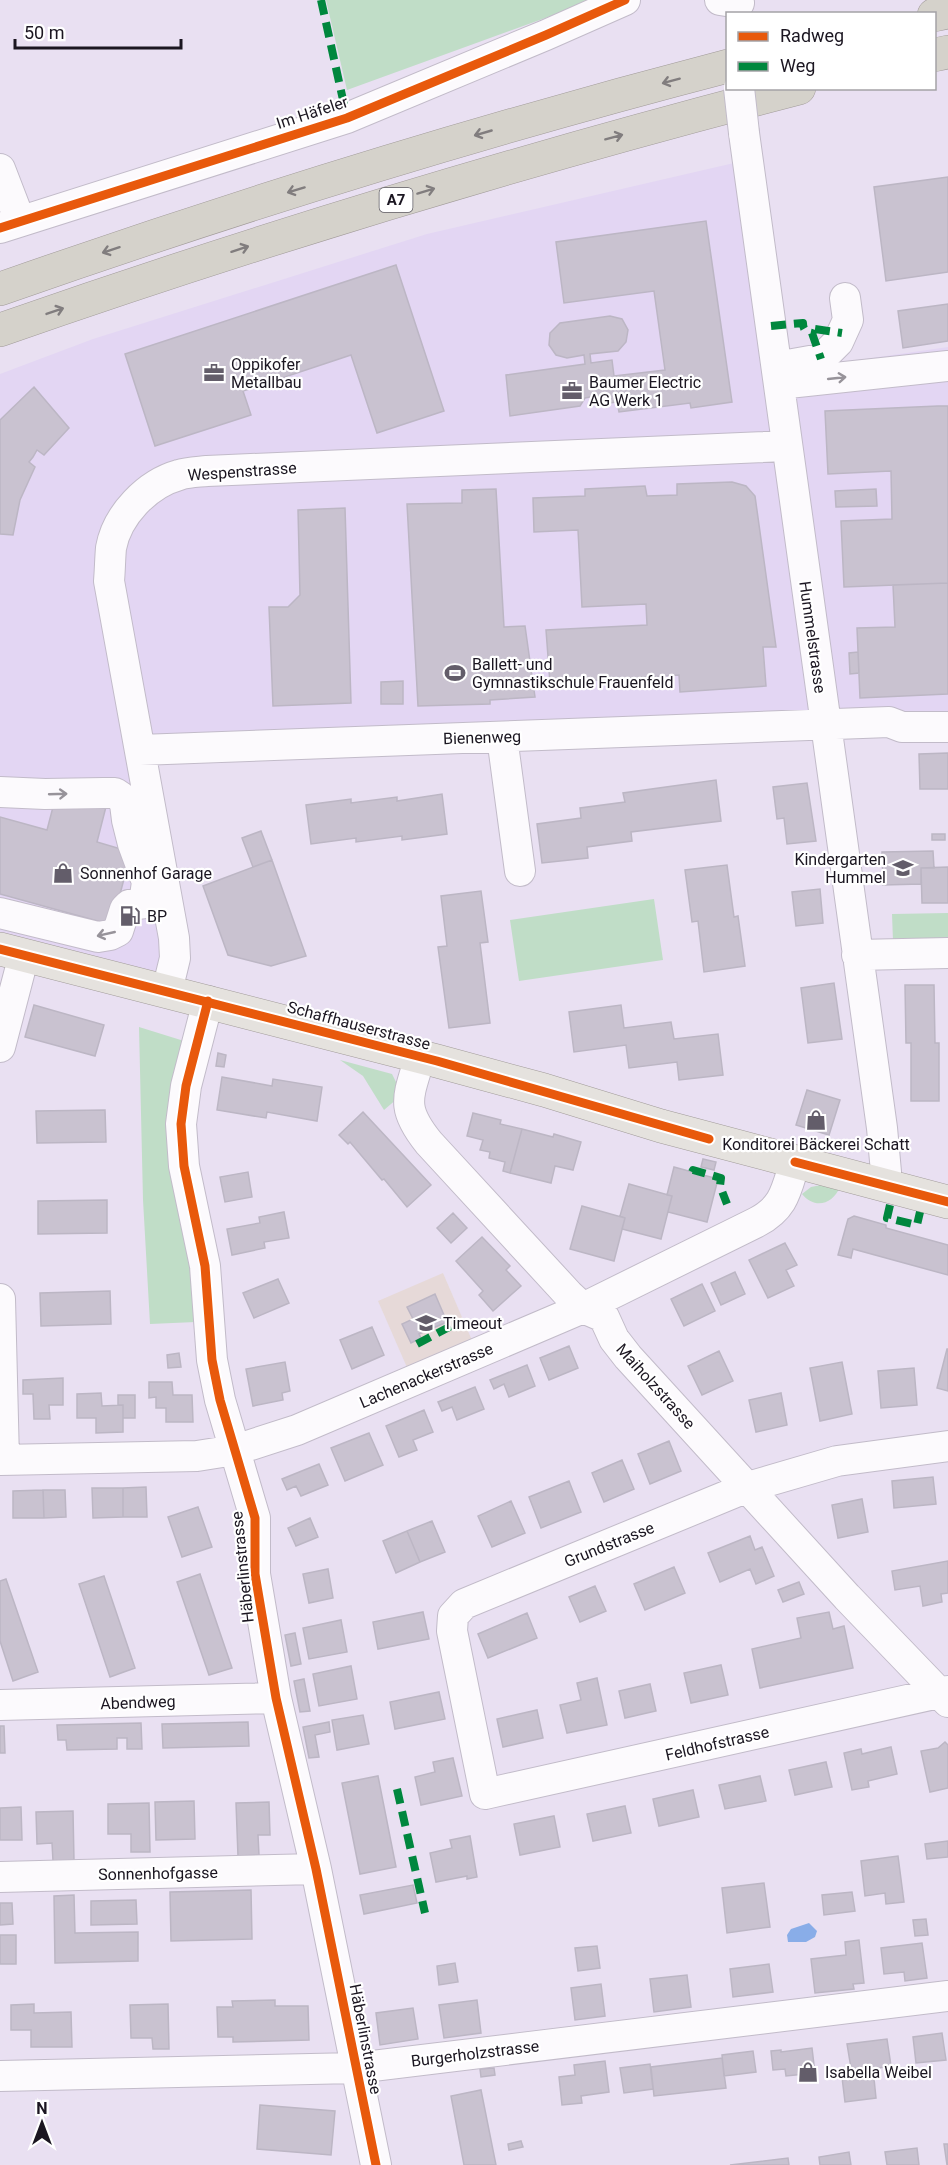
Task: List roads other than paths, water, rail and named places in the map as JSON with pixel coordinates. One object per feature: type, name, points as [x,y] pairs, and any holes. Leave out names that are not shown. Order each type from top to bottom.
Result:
[{"type":"highway","name":"A7","points":[[0,289],[222,213],[378,164],[726,67]]},
{"type":"highway","name":"A7","points":[[0,330],[219,256],[380,205],[571,149],[792,90]]},
{"type":"main road","name":"Schaffhauserstrasse","points":[[12,952],[420,1057],[795,1162],[948,1202]]},
{"type":"street","name":"Im Häfeler","points":[[10,224],[347,118],[625,0]]},
{"type":"street","name":"Hummelstrasse","points":[[739,90],[786,446],[883,1136],[886,1172],[883,1184]]},
{"type":"street","points":[[0,169],[10,224]]},
{"type":"street","points":[[778,376],[822,359],[838,342],[848,320],[845,298]]},
{"type":"street","points":[[778,376],[948,366]]},
{"type":"street","name":"Wespenstrasse","points":[[167,991],[175,948],[156,902],[140,750],[109,581],[112,546],[123,519],[139,499],[162,482],[178,475],[207,471],[786,446]]},
{"type":"street","name":"Bienenweg","points":[[140,750],[889,722],[902,727],[947,727]]},
{"type":"street","points":[[502,737],[520,871]]},
{"type":"street","points":[[0,792],[115,793],[121,797],[125,804],[133,844],[156,902],[129,905],[125,909],[118,931],[98,937],[0,913]]},
{"type":"street","points":[[0,1047],[12,952]]},
{"type":"street","points":[[857,955],[948,953]]},
{"type":"street","name":"Häberlinstrasse","points":[[208,1001],[186,1086],[182,1134],[184,1166],[205,1266],[212,1360],[220,1400],[255,1518],[255,1574],[276,1698],[316,1869],[376,2165]]},
{"type":"street","name":"Maiholzstrasse","points":[[420,1057],[409,1097],[409,1110],[416,1127],[429,1143],[583,1308],[603,1317],[628,1358],[848,1597],[945,1695]]},
{"type":"street","name":"Lachenackerstrasse","points":[[2,1460],[197,1456],[236,1450],[297,1430],[583,1308],[770,1215],[781,1204],[795,1162]]},
{"type":"street","points":[[0,1299],[2,1460]]},
{"type":"street","name":"Grundstrasse","points":[[485,1794],[452,1631],[453,1616],[464,1604],[748,1487],[837,1461],[948,1446]]},
{"type":"street","name":"Feldhofstrasse","points":[[485,1794],[945,1695]]},
{"type":"street","name":"Abendweg","points":[[0,1706],[276,1698]]},
{"type":"street","name":"Sonnenhofgasse","points":[[0,1877],[316,1869]]},
{"type":"street","name":"Burgerholzstrasse","points":[[0,2076],[356,2068],[948,1996]]},
{"type":"water","points":[[809,1923],[817,1931],[815,1937],[806,1942],[788,1942],[787,1935],[791,1929]]},
{"type":"place","name":"Oppikofer Metallbau","points":[[214,373]]},
{"type":"place","name":"Baumer Electric AG Werk 1","points":[[572,391]]},
{"type":"place","name":"Ballett- und Gymnastikschule Frauenfeld","points":[[455,673]]},
{"type":"place","name":"Kindergarten Hummel","points":[[903,868]]},
{"type":"place","name":"Sonnenhof Garage","points":[[63,873]]},
{"type":"place","name":"BP","points":[[130,916]]},
{"type":"place","name":"Konditorei Bäckerei Schatt","points":[[816,1120]]},
{"type":"place","name":"Timeout","points":[[426,1323]]},
{"type":"place","name":"Isabella Weibel","points":[[808,2072]]}]
